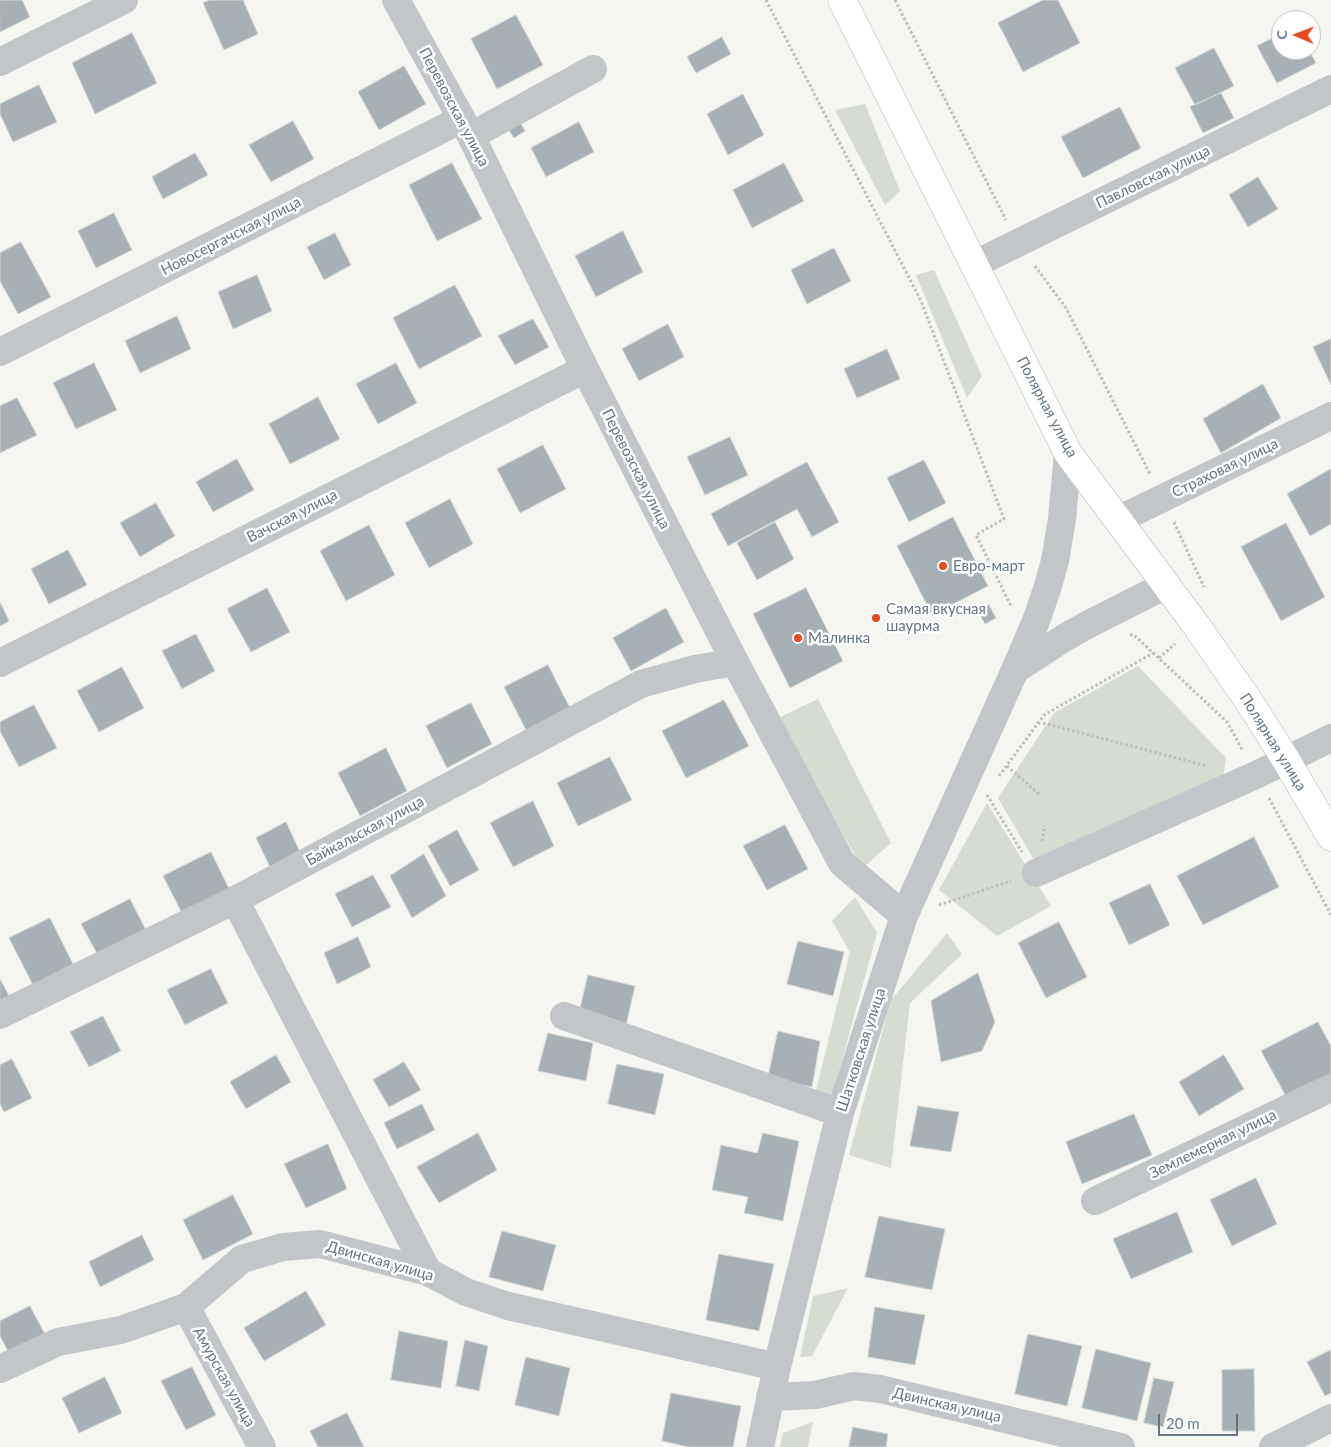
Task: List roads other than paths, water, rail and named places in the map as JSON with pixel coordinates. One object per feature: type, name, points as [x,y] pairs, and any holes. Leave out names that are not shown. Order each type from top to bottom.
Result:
[{"type":"main road","name":"Полярная улица","points":[[842,0],[1068,453],[1166,585],[1250,704],[1286,760],[1331,837]]},
{"type":"street","points":[[0,62],[124,0]]},
{"type":"street","name":"Перевозская улица","points":[[396,0],[466,127],[585,368],[734,662],[842,864],[904,916]]},
{"type":"street","name":"Новосергачская улица","points":[[0,352],[466,127],[593,68]]},
{"type":"street","name":"Павловская улица","points":[[975,264],[1331,89]]},
{"type":"street","name":"Вачская улица","points":[[0,662],[585,368]]},
{"type":"street","name":"Страховая улица","points":[[1118,520],[1331,416]]},
{"type":"street","name":"Шатковская улица","points":[[760,1447],[777,1367],[840,1113],[904,916],[1016,670],[1036,621],[1055,560],[1062,519],[1068,453]]},
{"type":"street","points":[[1016,670],[1064,638],[1166,585]]},
{"type":"street","name":"Байкальская улица","points":[[0,1015],[235,900],[641,684],[695,669],[734,662]]},
{"type":"street","points":[[1036,873],[1256,775],[1331,738]]},
{"type":"street","points":[[235,900],[428,1272]]},
{"type":"street","points":[[564,1016],[840,1113]]},
{"type":"street","name":"Землемерная улица","points":[[1095,1201],[1331,1088]]},
{"type":"street","name":"Двинская улица","points":[[0,1369],[58,1342],[120,1330],[186,1307],[242,1259],[283,1247],[320,1244],[428,1272],[466,1292],[508,1306],[777,1367]]},
{"type":"street","name":"Амурская улица","points":[[186,1307],[262,1447]]},
{"type":"street","name":"Двинская улица","points":[[770,1398],[815,1395],[854,1386],[880,1389],[1121,1447]]},
{"type":"street","points":[[1273,1447],[1331,1418]]},
{"type":"place","name":"Евро-март","points":[[943,566]]},
{"type":"place","name":"Самая вкусная шаурма","points":[[876,618]]},
{"type":"place","name":"Малинка","points":[[798,638]]}]
